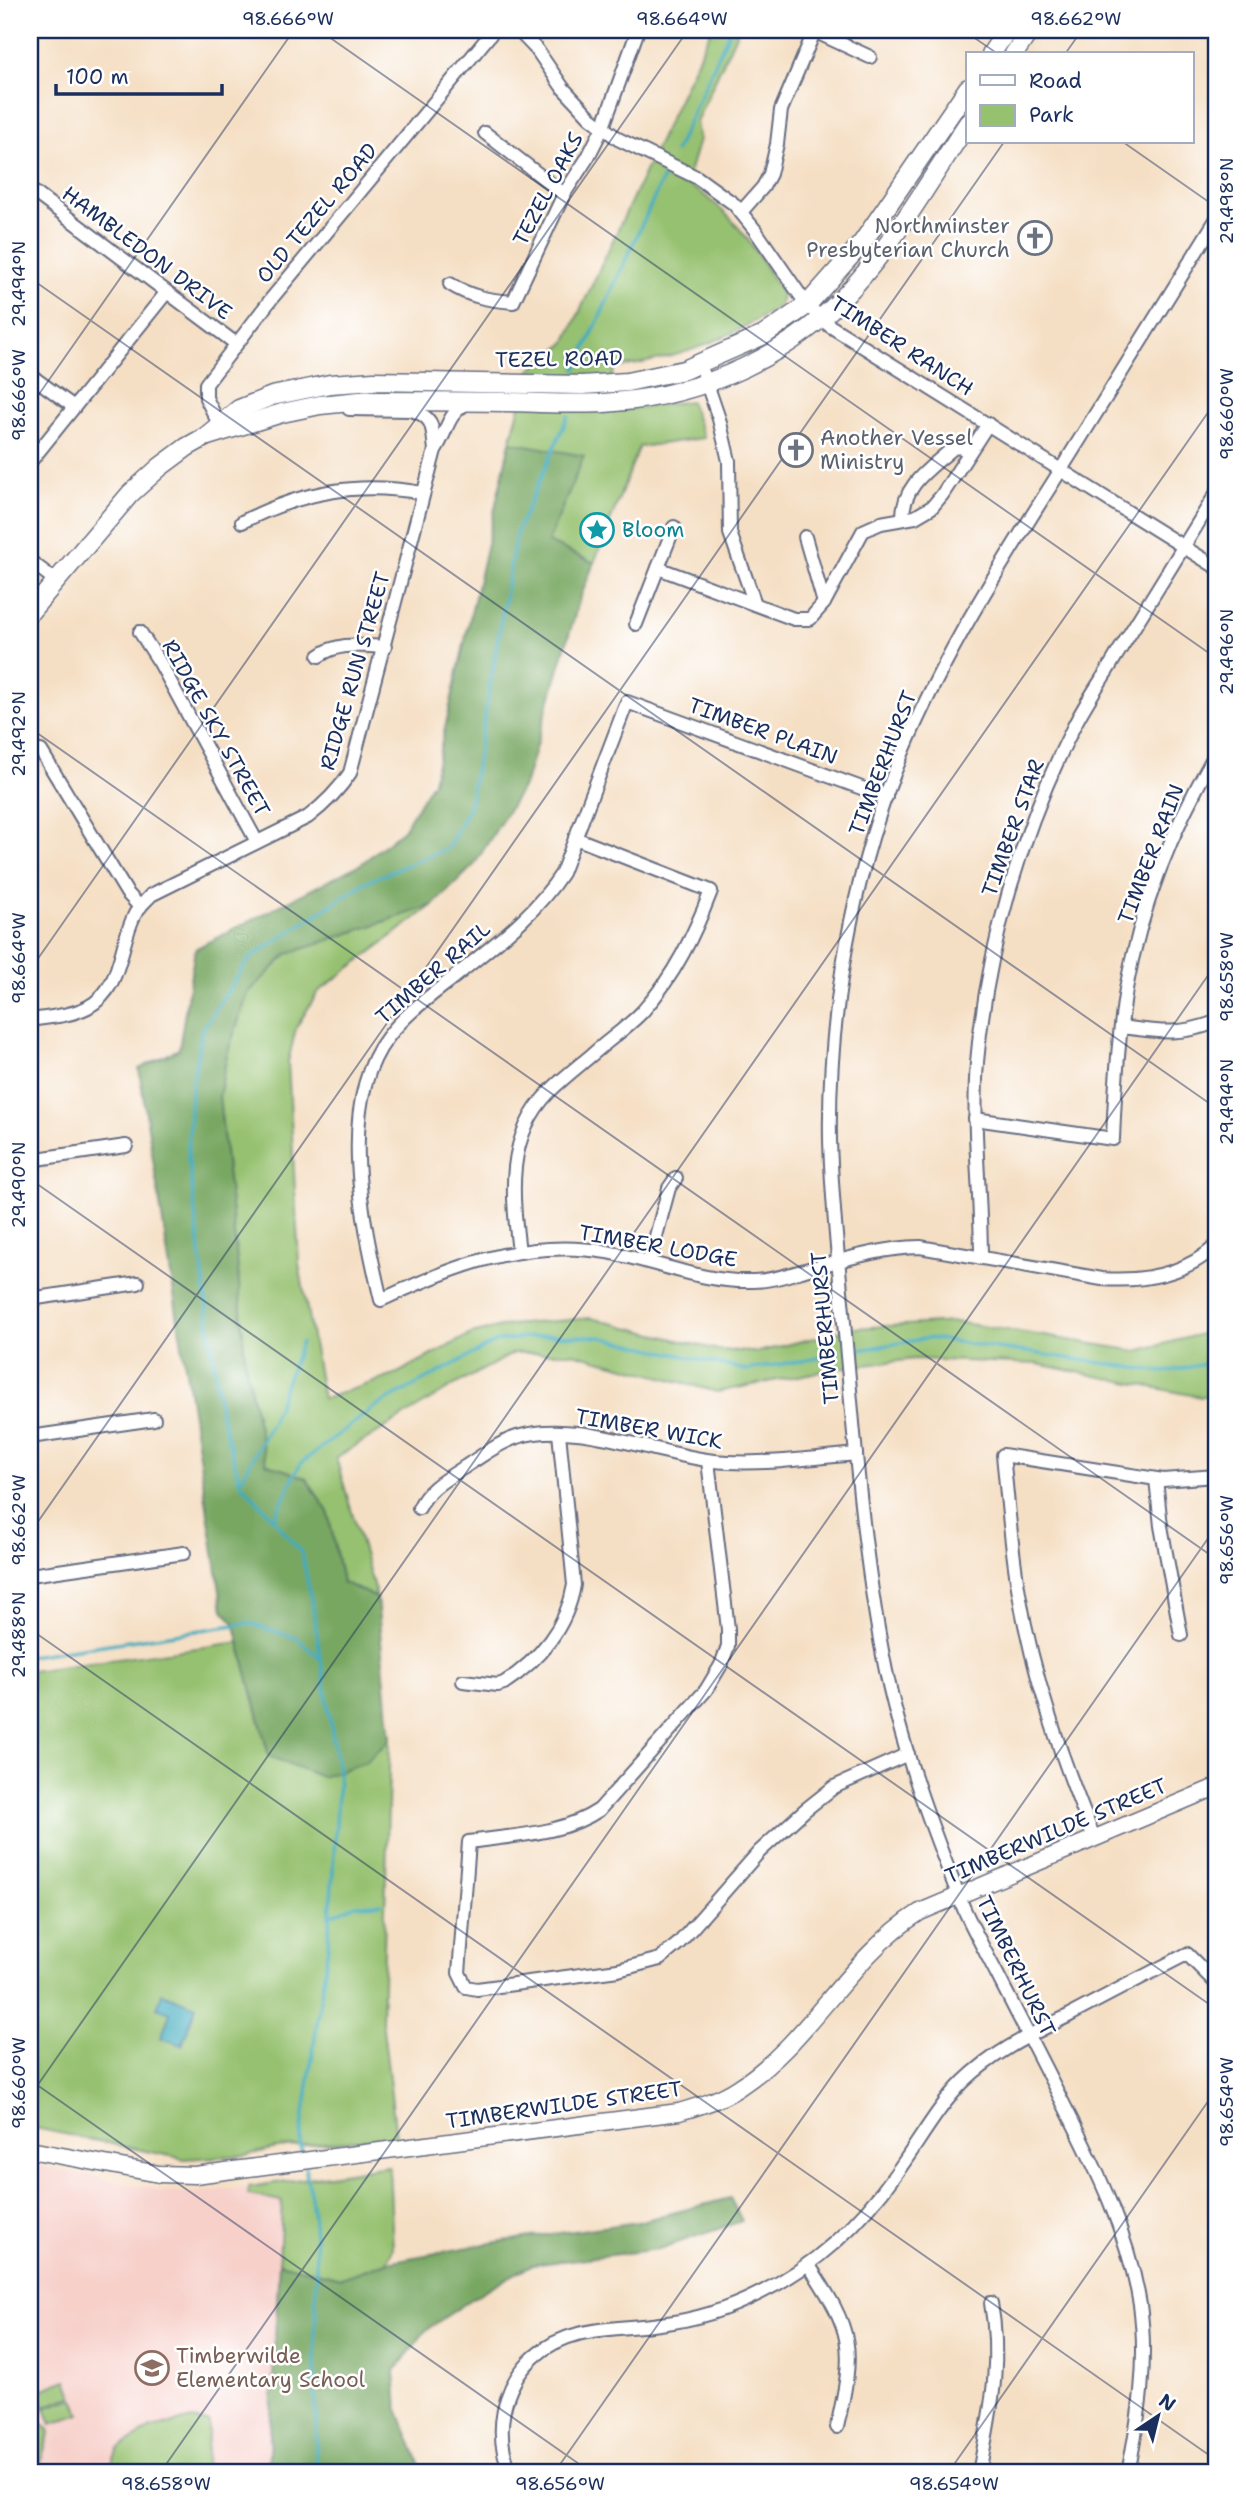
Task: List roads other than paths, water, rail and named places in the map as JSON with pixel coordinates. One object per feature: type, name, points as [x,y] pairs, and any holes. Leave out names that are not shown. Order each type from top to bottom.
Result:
[{"type":"main road","points":[[992,52],[1007,30]]},
{"type":"main road","points":[[1015,52],[1030,30]]},
{"type":"main road","name":"TEZEL ROAD","points":[[221,428],[239,409],[296,389],[374,381],[602,385],[659,376],[699,364],[764,335],[807,305],[862,243],[966,91]]},
{"type":"main road","name":"TEZEL ROAD","points":[[30,611],[130,494],[187,447],[221,428],[316,406],[360,401],[612,403],[692,389],[740,370],[775,351],[821,318],[852,288],[875,260],[966,126]]},
{"type":"street","name":"OLD TEZEL ROAD","points":[[221,428],[205,398],[206,384],[235,343],[494,30]]},
{"type":"street","name":"TIMBER RANCH","points":[[519,30],[578,105],[603,127],[633,147],[698,178],[726,197],[741,212],[807,305],[821,318],[850,339],[1216,567]]},
{"type":"street","name":"TEZEL OAKS","points":[[450,284],[485,300],[513,302],[564,194],[588,157],[603,127],[638,30]]},
{"type":"street","points":[[741,212],[763,187],[770,174],[781,110],[815,30],[870,57]]},
{"type":"street","points":[[485,133],[564,194]]},
{"type":"street","name":"HAMBLEDON DRIVE","points":[[36,194],[235,343]]},
{"type":"street","name":"TIMBERHURST","points":[[1128,2473],[1143,2381],[1140,2308],[1119,2223],[1108,2194],[965,1911],[908,1754],[884,1660],[863,1522],[838,1261],[830,1135],[832,1065],[844,966],[855,905],[886,797],[905,748],[960,634],[1216,220]]},
{"type":"street","points":[[30,462],[166,293]]},
{"type":"street","points":[[699,364],[708,383],[729,461],[730,533],[755,604]]},
{"type":"street","points":[[30,375],[74,407]]},
{"type":"street","name":"RIDGE RUN STREET","points":[[31,1018],[64,1016],[91,1005],[107,990],[116,974],[128,930],[140,906],[151,895],[308,817],[326,804],[342,786],[350,773],[385,647],[435,450],[444,437],[455,410],[470,401]]},
{"type":"street","points":[[316,406],[411,410],[420,413],[432,424],[435,450]]},
{"type":"street","points":[[658,568],[800,621],[810,619],[824,603],[863,531],[881,523],[915,517],[932,507],[943,495],[988,424]]},
{"type":"street","points":[[903,519],[906,495],[914,483],[953,448],[970,451]]},
{"type":"street","points":[[242,523],[291,500],[336,490],[370,487],[422,493]]},
{"type":"street","name":"TIMBER STAR","points":[[981,1258],[975,1119],[981,1032],[994,951],[1011,882],[1026,837],[1074,725],[1216,494]]},
{"type":"street","points":[[636,624],[674,527]]},
{"type":"street","points":[[805,537],[824,603]]},
{"type":"street","points":[[30,561],[55,580]]},
{"type":"street","name":"RIDGE SKY STREET","points":[[140,632],[160,663],[257,842]]},
{"type":"street","points":[[319,656],[327,650],[347,645],[385,647]]},
{"type":"street","name":"TIMBER PLAIN","points":[[627,702],[886,797]]},
{"type":"street","name":"TIMBER RAIL","points":[[381,1300],[372,1261],[359,1173],[359,1103],[367,1074],[380,1047],[398,1024],[531,914],[544,899],[562,873],[627,702]]},
{"type":"street","points":[[41,751],[127,893],[140,906]]},
{"type":"street","name":"TIMBER RAIN","points":[[975,1119],[1113,1139],[1121,1027],[1136,947],[1152,891],[1183,815],[1216,753]]},
{"type":"street","points":[[519,1252],[513,1207],[513,1173],[528,1120],[549,1092],[641,1012],[657,992],[692,940],[711,891],[575,838]]},
{"type":"street","points":[[1121,1027],[1177,1033],[1216,1022]]},
{"type":"street","points":[[30,1160],[126,1146]]},
{"type":"street","points":[[649,1262],[669,1188],[676,1178]]},
{"type":"street","name":"TIMBER LODGE","points":[[381,1300],[443,1272],[519,1252],[573,1249],[605,1252],[714,1278],[744,1281],[776,1278],[873,1252],[907,1247],[930,1248],[1102,1279],[1130,1281],[1156,1277],[1190,1265],[1216,1246]]},
{"type":"street","points":[[30,1299],[138,1283]]},
{"type":"street","points":[[30,1437],[154,1419]]},
{"type":"street","name":"TIMBER WICK","points":[[419,1508],[429,1491],[500,1444],[534,1433],[589,1436],[708,1461],[759,1462],[856,1454]]},
{"type":"street","points":[[463,1681],[498,1685],[504,1683],[547,1647],[568,1610],[574,1586],[559,1433]]},
{"type":"street","points":[[1094,1838],[1068,1774],[1041,1689],[1018,1593],[1003,1455],[1156,1479],[1216,1476]]},
{"type":"street","points":[[708,1461],[728,1629],[728,1647],[721,1665],[706,1689],[599,1810],[567,1827],[469,1842],[459,1973],[466,1987],[477,1989],[618,1970],[660,1959],[679,1943],[759,1852],[805,1810],[834,1787],[908,1754]]},
{"type":"street","points":[[1156,1479],[1161,1526],[1181,1635]]},
{"type":"street","points":[[30,1575],[184,1553]]},
{"type":"street","name":"TIMBERWILDE STREET","points":[[30,2150],[159,2174],[208,2175],[660,2116],[701,2105],[738,2088],[772,2062],[884,1939],[920,1912],[1216,1787]]},
{"type":"street","points":[[511,2473],[502,2441],[504,2409],[522,2370],[545,2348],[573,2334],[661,2324],[709,2313],[760,2294],[808,2264],[853,2228],[871,2207],[940,2109],[962,2083],[996,2054],[1187,1954],[1216,1983]]},
{"type":"street","points":[[808,2264],[838,2311],[846,2333],[849,2369],[837,2427]]},
{"type":"street","points":[[979,2473],[996,2384],[997,2356],[991,2303]]},
{"type":"water","points":[[162,1993],[196,2006],[182,2045],[161,2038],[170,2013],[157,2008]]},
{"type":"waterway","points":[[675,152],[730,30]]},
{"type":"waterway","points":[[576,369],[664,176]]},
{"type":"waterway","points":[[303,2156],[300,2142],[328,1946],[339,1778],[302,1554],[240,1482],[220,1410],[188,1156],[191,1091],[202,1030],[250,958],[366,882],[448,848],[469,807],[516,534],[568,416]]},
{"type":"waterway","points":[[274,1519],[300,1464],[373,1408],[497,1341],[549,1335],[600,1337],[746,1370],[837,1355]]},
{"type":"waterway","points":[[859,1350],[929,1338],[1164,1372],[1216,1362]]},
{"type":"waterway","points":[[240,1482],[271,1423],[301,1343]]},
{"type":"waterway","points":[[30,1656],[248,1623],[297,1638],[320,1658]]},
{"type":"waterway","points":[[331,1915],[356,1905],[381,1904]]},
{"type":"waterway","points":[[305,2167],[314,2219],[316,2271],[317,2437],[314,2473]]},
{"type":"place","name":"Northminster Presbyterian Church","points":[[1035,238]]},
{"type":"place","name":"Another Vessel Ministry","points":[[796,450]]},
{"type":"place","name":"Bloom","points":[[597,530]]},
{"type":"place","name":"Timberwilde Elementary School","points":[[152,2368]]}]
